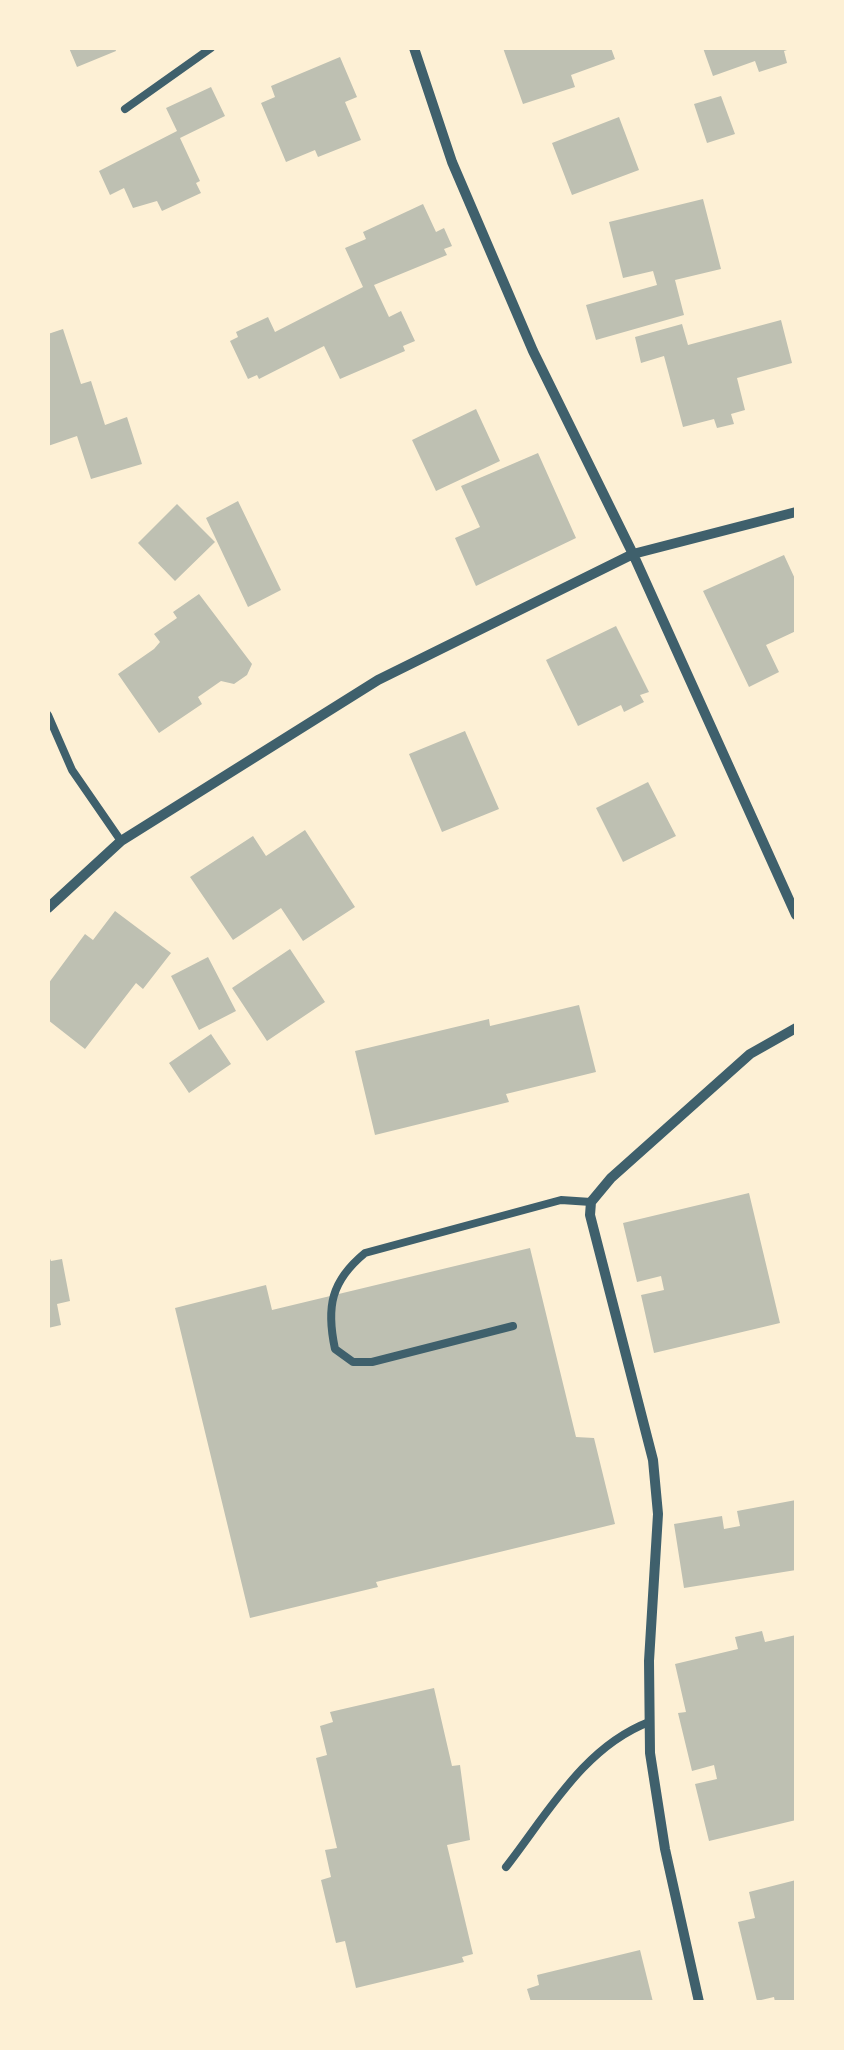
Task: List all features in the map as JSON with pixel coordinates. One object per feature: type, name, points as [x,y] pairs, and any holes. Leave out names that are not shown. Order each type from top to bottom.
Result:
[{"type":"street","points":[[414,48],[452,162],[526,334],[633,554],[796,915]]},
{"type":"street","points":[[48,908],[121,841],[378,680],[633,554],[796,512]]},
{"type":"street","points":[[699,2002],[665,1850],[649,1722],[658,1514],[653,1460],[590,1215],[592,1202],[611,1178],[750,1054],[796,1028]]},
{"type":"lane","points":[[125,108],[211,48]]},
{"type":"lane","points":[[48,715],[72,770],[121,841]]},
{"type":"lane","points":[[514,1326],[372,1362],[353,1362],[335,1348],[328,1316],[330,1296],[346,1269],[365,1253],[561,1200],[592,1202]]},
{"type":"lane","points":[[506,1867],[596,1752],[624,1732],[649,1722]]},
{"type":"building","points":[[69,48],[115,48],[116,51],[77,67]]},
{"type":"building","points":[[503,48],[611,48],[615,59],[571,75],[575,87],[523,104]]},
{"type":"building","points":[[703,48],[793,48],[784,51],[787,63],[759,72],[755,61],[713,76]]},
{"type":"building","points":[[340,57],[357,97],[345,102],[361,140],[318,157],[315,150],[286,162],[261,103],[275,97],[271,86]]},
{"type":"building","points":[[211,87],[225,116],[180,138],[200,181],[196,183],[201,193],[162,211],[157,201],[133,208],[124,188],[110,195],[99,171],[177,131],[166,108]]},
{"type":"building","points":[[721,96],[735,134],[707,143],[694,104]]},
{"type":"building","points":[[619,117],[639,170],[572,195],[552,143]]},
{"type":"building","points":[[703,199],[721,269],[675,280],[684,315],[596,340],[586,305],[657,285],[653,271],[623,278],[609,222]]},
{"type":"building","points":[[423,204],[436,232],[444,228],[452,246],[444,249],[447,255],[374,285],[389,317],[401,311],[415,341],[403,346],[405,351],[340,379],[324,346],[259,379],[257,375],[248,379],[230,341],[238,337],[236,332],[268,317],[275,332],[363,287],[345,248],[366,239],[363,232]]},
{"type":"building","points":[[781,320],[792,363],[737,378],[745,410],[731,414],[734,424],[717,428],[714,419],[683,427],[664,356],[641,363],[635,337],[682,324],[688,345]]},
{"type":"building","points":[[63,329],[81,384],[91,381],[105,425],[127,417],[142,464],[91,479],[77,436],[48,446],[48,334]]},
{"type":"building","points":[[476,409],[500,461],[436,491],[412,440]]},
{"type":"building","points":[[538,453],[576,538],[476,586],[455,538],[480,527],[461,486]]},
{"type":"building","points":[[238,501],[281,590],[248,607],[206,518]]},
{"type":"building","points":[[177,504],[215,542],[175,581],[138,543]]},
{"type":"building","points":[[784,555],[796,581],[796,631],[766,645],[779,672],[749,687],[703,591]]},
{"type":"building","points":[[199,594],[252,664],[247,675],[234,684],[221,681],[198,697],[202,704],[159,733],[118,674],[154,649],[160,642],[154,634],[177,618],[173,612]]},
{"type":"building","points":[[616,626],[649,692],[640,695],[644,702],[624,712],[621,705],[578,726],[546,660]]},
{"type":"building","points":[[465,731],[499,809],[442,832],[409,754]]},
{"type":"building","points":[[648,782],[676,836],[623,862],[596,808]]},
{"type":"building","points":[[305,830],[355,907],[303,941],[281,908],[233,940],[190,877],[253,836],[266,856]]},
{"type":"building","points":[[115,911],[171,953],[143,989],[136,983],[85,1049],[48,1020],[48,984],[85,934],[93,940]]},
{"type":"building","points":[[290,949],[325,1002],[267,1041],[232,988]]},
{"type":"building","points":[[208,957],[236,1011],[199,1030],[171,976]]},
{"type":"building","points":[[579,1005],[596,1072],[506,1094],[509,1102],[375,1135],[355,1051],[489,1019],[490,1026]]},
{"type":"building","points":[[211,1034],[231,1064],[189,1093],[169,1063]]},
{"type":"building","points":[[749,1193],[780,1323],[654,1353],[641,1295],[664,1290],[661,1276],[637,1282],[623,1223]]},
{"type":"building","points":[[530,1248],[576,1437],[594,1438],[615,1524],[376,1582],[378,1587],[250,1618],[175,1308],[266,1285],[272,1310]]},
{"type":"building","points":[[48,1254],[51,1261],[62,1259],[70,1301],[57,1304],[61,1325],[48,1328]]},
{"type":"building","points":[[796,1500],[796,1570],[684,1588],[674,1524],[722,1516],[724,1529],[740,1526],[737,1511]]},
{"type":"building","points":[[762,1631],[765,1642],[796,1635],[796,1820],[709,1841],[695,1784],[717,1779],[714,1765],[692,1771],[678,1713],[686,1712],[675,1664],[738,1649],[735,1637]]},
{"type":"building","points":[[434,1688],[452,1766],[460,1765],[470,1840],[447,1845],[473,1954],[462,1957],[464,1962],[356,1988],[345,1941],[336,1943],[321,1880],[331,1877],[325,1850],[337,1848],[316,1758],[327,1755],[320,1726],[333,1722],[330,1712]]},
{"type":"building","points":[[796,1880],[796,2002],[775,2002],[774,1997],[757,2001],[738,1922],[755,1918],[749,1892]]},
{"type":"building","points":[[640,1950],[653,2002],[531,2002],[527,1989],[539,1985],[537,1975]]}]
